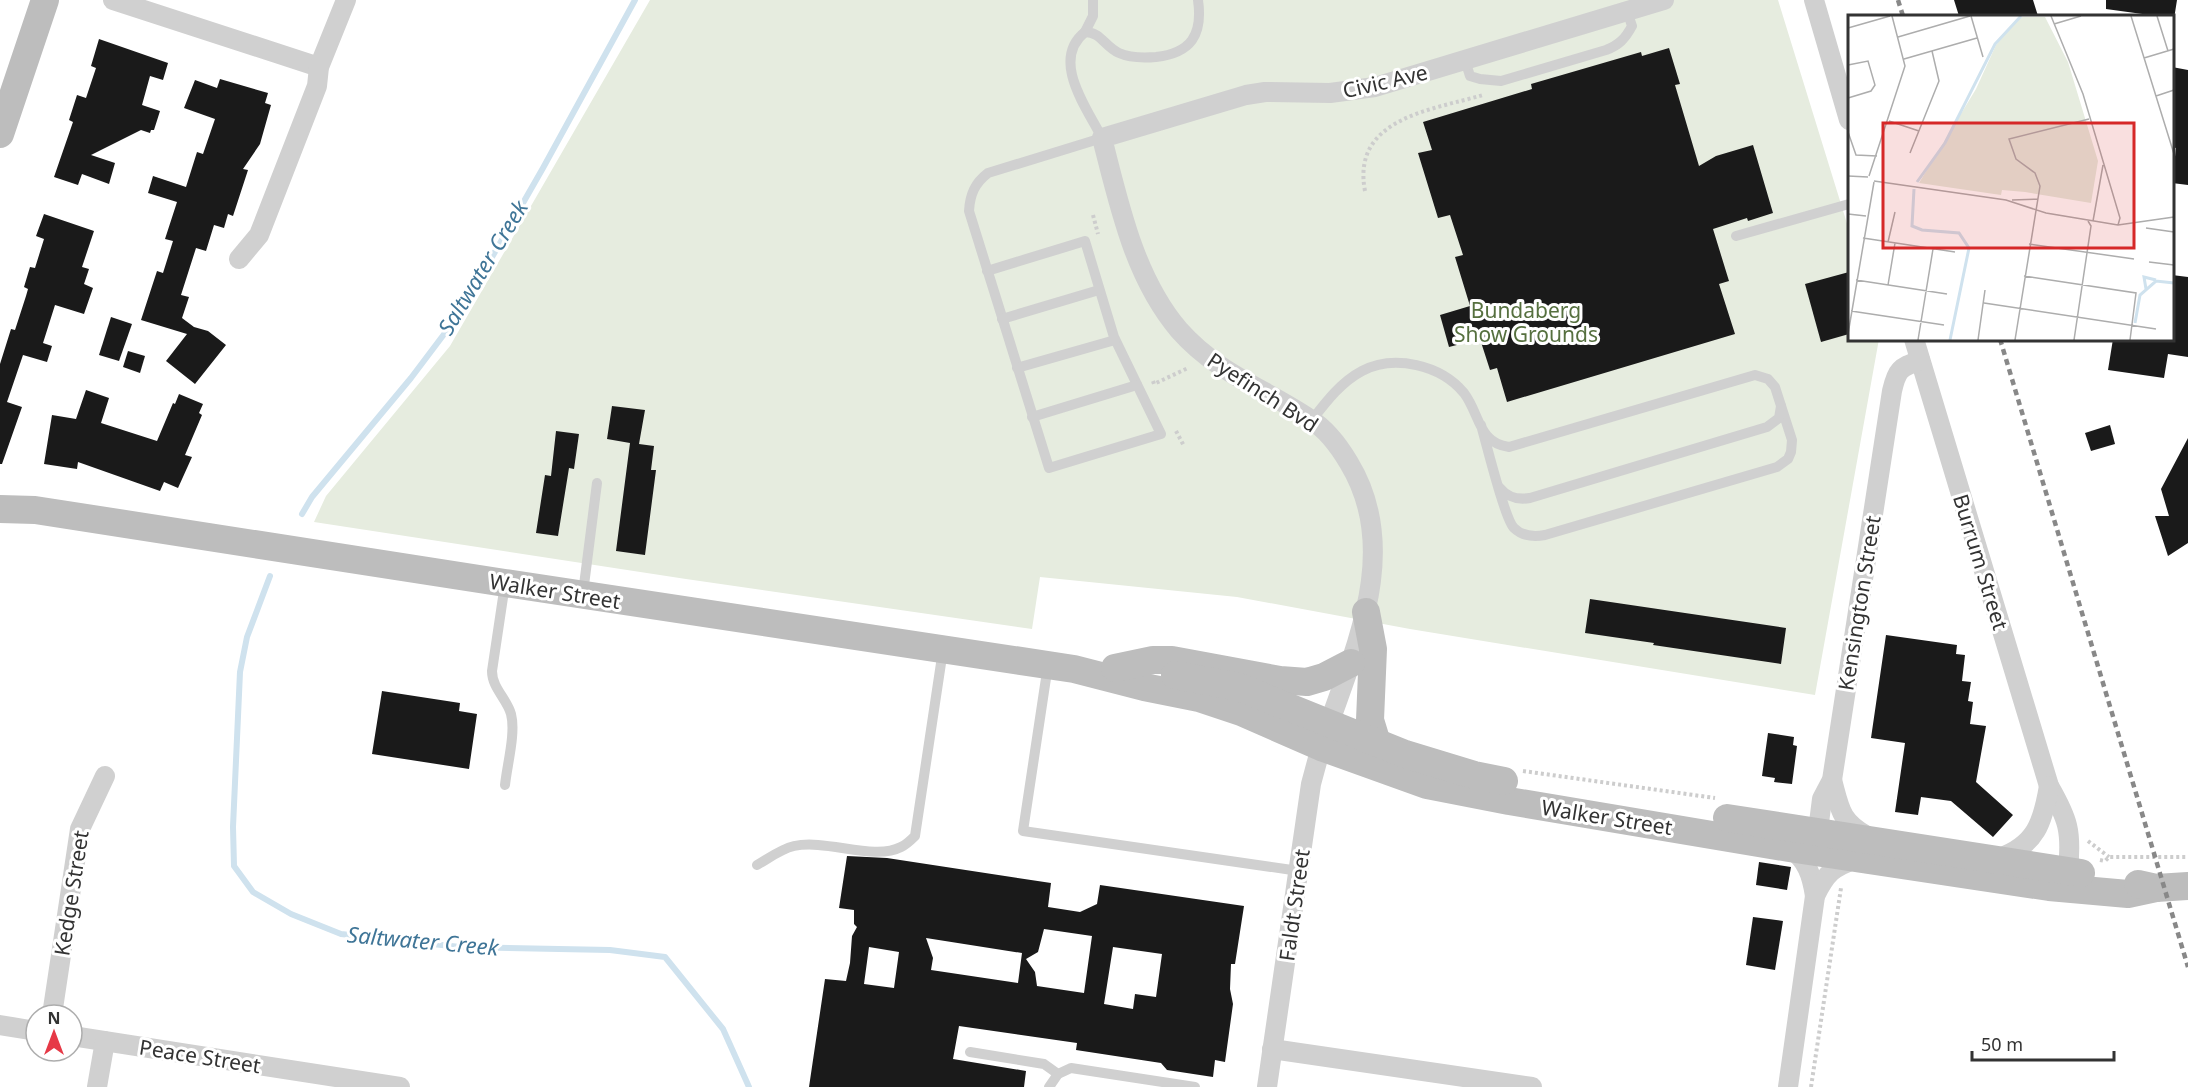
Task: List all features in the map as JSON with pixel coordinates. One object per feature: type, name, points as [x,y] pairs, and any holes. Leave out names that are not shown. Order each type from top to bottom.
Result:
[{"type":"main road","points":[[0,134],[45,0]]},
{"type":"main road","name":"Walker Street","points":[[0,497],[35,510]]},
{"type":"main road","name":"Walker Street","points":[[0,509],[35,510],[505,584],[1061,667],[1199,698],[1325,736],[1377,743],[1474,775],[1605,799],[1844,853],[1999,858],[2058,879]]},
{"type":"main road","points":[[1366,612],[1373,650],[1370,720],[1377,743]]},
{"type":"main road","points":[[1115,668],[1153,660],[1172,660],[1280,680],[1307,681],[1324,677],[1351,663]]},
{"type":"main road","name":"Walker Street","points":[[1061,667],[1115,668],[1190,676],[1239,687],[1325,736],[1427,785],[1509,801],[1789,848],[2058,879],[2128,894],[2156,888],[2188,886]]},
{"type":"street","points":[[113,0],[319,67]]},
{"type":"street","points":[[239,259],[259,236],[317,86],[319,67],[346,0]]},
{"type":"street","name":"Civic Ave","points":[[1102,138],[1246,95],[1265,92],[1330,93],[1375,87],[1664,0]]},
{"type":"street","points":[[1814,0],[1848,117]]},
{"type":"street","name":"Pyefinch Bvd","points":[[1102,138],[1134,249],[1152,292],[1165,312],[1194,346],[1210,360],[1312,420],[1342,452],[1362,488],[1369,510],[1373,546],[1371,587],[1361,634],[1325,736]]},
{"type":"street","name":"Burrum Street","points":[[1914,340],[2049,786],[2068,824],[2070,842],[2058,879]]},
{"type":"street","name":"Kensington Street","points":[[1844,853],[1822,799],[1832,780],[1895,375],[1903,367],[1920,360]]},
{"type":"street","name":"Faldt Street","points":[[1267,1087],[1311,784],[1325,736]]},
{"type":"street","name":"Kedge Street","points":[[54,1003],[80,829],[105,776]]},
{"type":"street","points":[[1788,1087],[1815,896],[1824,878],[1844,853],[1851,826],[1840,808],[1832,780]]},
{"type":"street","points":[[1999,858],[2013,853],[2033,835],[2044,814],[2049,786]]},
{"type":"street","points":[[1789,848],[1801,858],[1810,871],[1815,896]]},
{"type":"street","points":[[0,1025],[24,1029]]},
{"type":"street","name":"Peace Street","points":[[84,1038],[400,1087]]},
{"type":"street","points":[[98,1087],[105,1041]]},
{"type":"street","points":[[1272,1049],[1532,1087]]},
{"type":"lane","points":[[987,271],[1085,241],[1115,340],[1161,434],[1048,468],[987,271],[969,211],[971,194],[981,178],[995,169],[1102,138],[1074,82],[1070,68],[1072,47],[1085,32],[1093,16],[1092,0]]},
{"type":"lane","points":[[1085,32],[1094,33],[1116,52],[1128,56],[1166,56],[1182,51],[1195,36],[1200,12],[1198,0]]},
{"type":"lane","points":[[1465,60],[1470,76],[1501,81],[1606,50],[1616,46],[1632,26],[1627,11]]},
{"type":"lane","points":[[1736,236],[1848,204]]},
{"type":"lane","points":[[1002,319],[1099,290]]},
{"type":"lane","points":[[1017,368],[1115,340]]},
{"type":"lane","points":[[1312,420],[1332,395],[1361,372],[1376,366],[1410,364],[1430,369],[1455,384],[1472,406],[1481,425],[1484,433],[1495,444],[1509,447],[1755,375],[1768,379],[1772,383],[1792,440],[1791,452],[1784,464],[1545,535],[1523,534],[1509,523],[1481,425]]},
{"type":"lane","points":[[1032,417],[1137,385]]},
{"type":"lane","points":[[1496,480],[1509,496],[1530,498],[1767,427],[1779,418],[1780,403]]},
{"type":"lane","points":[[583,595],[597,483]]},
{"type":"lane","points":[[505,584],[492,671],[492,678],[509,709],[513,724],[505,785]]},
{"type":"lane","points":[[758,865],[793,846],[818,844],[881,852],[901,848],[915,836],[943,650]]},
{"type":"lane","points":[[1061,667],[1023,831],[1299,871]]},
{"type":"lane","points":[[970,1052],[1044,1064],[1058,1074]]},
{"type":"lane","points":[[1049,1087],[1058,1074],[1071,1068],[1195,1087]]},
{"type":"path","points":[[1365,191],[1362,178],[1366,154],[1373,142],[1388,127],[1411,116],[1490,93]]},
{"type":"path","points":[[1093,215],[1099,237]]},
{"type":"path","points":[[1149,375],[1154,384],[1188,368]]},
{"type":"path","points":[[1521,770],[1725,800]]},
{"type":"path","points":[[1811,1087],[1844,853]]},
{"type":"path","points":[[2109,857],[2188,857]]},
{"type":"green space","name":"Bundaberg Show Grounds","points":[[650,0],[1778,0],[1848,227],[1848,340],[1879,340],[1815,695],[1410,629],[1237,597],[1040,577],[1032,629],[314,522],[326,496],[450,346]]},
{"type":"building","points":[[1954,0],[2033,0],[2038,15],[1959,15]]},
{"type":"building","points":[[2106,0],[2177,0],[2174,19],[2173,15],[2150,15],[2106,9]]},
{"type":"building","points":[[99,39],[168,63],[163,80],[150,76],[142,105],[160,111],[154,130],[150,133],[141,130],[91,155],[115,163],[109,184],[82,174],[78,185],[54,177],[73,122],[69,120],[77,95],[86,98],[96,68],[91,66]]},
{"type":"building","points":[[1669,48],[1680,84],[1675,85],[1699,166],[1716,156],[1753,145],[1773,213],[1748,221],[1747,218],[1713,229],[1729,281],[1719,284],[1735,334],[1507,402],[1497,368],[1490,370],[1480,339],[1449,347],[1440,315],[1470,306],[1455,257],[1463,255],[1450,215],[1438,218],[1418,153],[1432,150],[1423,122],[1532,89],[1531,84],[1641,52],[1642,56]]},
{"type":"building","points":[[2173,67],[2188,70],[2188,185],[2173,183],[2176,148],[2173,147]]},
{"type":"building","points":[[220,79],[268,93],[265,103],[271,105],[260,144],[243,169],[248,170],[233,216],[228,214],[224,228],[214,225],[206,251],[196,248],[181,295],[189,297],[182,318],[194,327],[208,331],[226,345],[195,384],[166,361],[187,334],[141,320],[157,271],[163,273],[173,241],[165,239],[177,202],[148,193],[153,176],[186,187],[197,152],[203,154],[215,119],[184,108],[195,80],[217,88]]},
{"type":"building","points":[[44,214],[94,231],[82,267],[89,269],[84,284],[93,288],[84,314],[55,305],[43,343],[52,346],[47,362],[23,355],[7,402],[22,407],[2,464],[0,464],[0,364],[11,329],[15,330],[26,296],[28,289],[24,287],[30,267],[35,268],[44,239],[36,236]]},
{"type":"building","points":[[1848,272],[1848,334],[1821,342],[1805,284]]},
{"type":"building","points":[[2173,275],[2188,277],[2188,357],[2168,354],[2164,378],[2108,370],[2113,340],[2173,340]]},
{"type":"building","points":[[111,317],[132,324],[119,361],[99,355]]},
{"type":"building","points":[[128,351],[145,356],[140,373],[123,367]]},
{"type":"building","points":[[86,390],[109,398],[101,423],[157,441],[179,394],[203,404],[199,413],[202,415],[185,455],[192,457],[178,488],[164,482],[160,491],[78,462],[77,469],[44,464],[52,415],[76,419]]},
{"type":"building","points":[[612,406],[645,410],[639,444],[654,446],[651,470],[656,470],[645,555],[616,551],[630,443],[607,439]]},
{"type":"building","points":[[2110,425],[2115,444],[2091,451],[2085,433]]},
{"type":"building","points":[[556,431],[579,434],[574,469],[569,468],[558,536],[536,533],[545,475],[551,476]]},
{"type":"building","points":[[2188,438],[2188,543],[2168,556],[2155,516],[2169,516],[2161,489]]},
{"type":"building","points":[[1590,599],[1786,628],[1781,664],[1585,633]]},
{"type":"building","points":[[1886,635],[1957,645],[1956,654],[1965,655],[1962,681],[1971,682],[1968,701],[1973,702],[1970,724],[1986,726],[1976,782],[2013,815],[1993,837],[1951,801],[1921,797],[1918,815],[1895,812],[1905,743],[1871,738]]},
{"type":"building","points":[[382,691],[460,703],[459,711],[477,714],[469,769],[372,754]]},
{"type":"building","points":[[1768,733],[1794,737],[1793,745],[1797,746],[1792,784],[1774,782],[1775,778],[1762,776]]},
{"type":"building","points":[[847,856],[887,858],[1051,883],[1048,907],[1080,912],[1097,904],[1100,885],[1244,906],[1235,964],[1231,964],[1230,989],[1233,1004],[1225,1062],[1215,1060],[1213,1077],[1167,1070],[1161,1063],[1076,1050],[1077,1043],[959,1026],[953,1059],[1026,1071],[1024,1087],[809,1087],[825,979],[846,981],[852,936],[857,927],[854,924],[854,910],[839,908]],"holes":[[[1044,929],[1092,936],[1084,993],[1037,986],[1035,972],[1026,959],[1038,952]],[[926,938],[1022,953],[1018,983],[931,970],[933,958]],[[869,947],[899,952],[894,988],[864,984]],[[1113,947],[1162,954],[1156,997],[1135,994],[1133,1009],[1104,1004]]]},
{"type":"building","points":[[1759,862],[1791,867],[1787,890],[1756,885]]},
{"type":"building","points":[[1753,917],[1783,921],[1775,970],[1746,965]]},
{"type":"waterway","name":"Saltwater Creek","points":[[302,514],[312,497],[411,378],[460,313],[635,0]]},
{"type":"waterway","name":"Saltwater Creek","points":[[270,576],[247,637],[240,672],[233,827],[234,866],[253,892],[291,914],[341,934],[460,947],[610,950],[665,957],[723,1029],[749,1087]]},
{"type":"railway","points":[[1898,0],[1903,15]]},
{"type":"railway","points":[[2000,340],[2188,967]]}]
